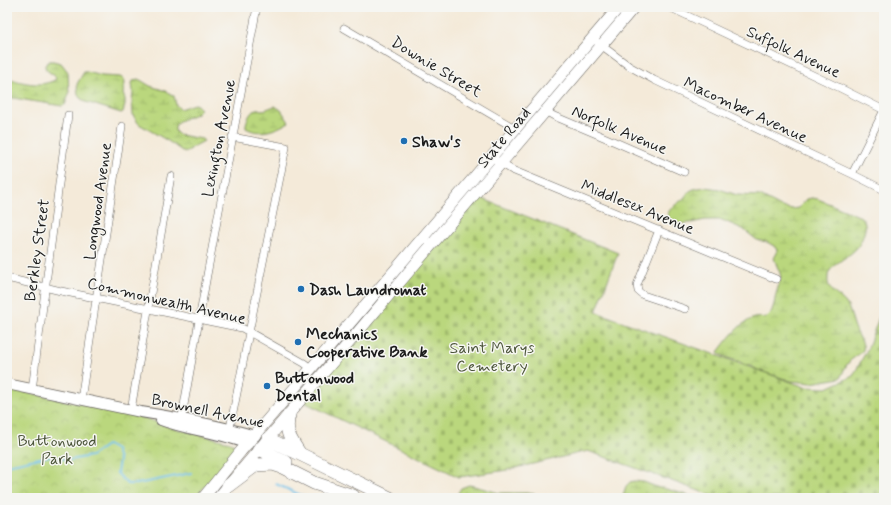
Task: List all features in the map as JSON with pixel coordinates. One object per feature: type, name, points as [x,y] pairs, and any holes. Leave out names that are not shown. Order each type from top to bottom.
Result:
[{"type":"highway","points":[[289,414],[287,424],[289,436],[300,454]]},
{"type":"highway","points":[[258,442],[300,454],[390,498]]},
{"type":"highway","points":[[258,442],[355,497]]},
{"type":"highway","points":[[228,486],[256,465],[273,464],[314,482],[355,497]]},
{"type":"main road","name":"State Road","points":[[258,442],[312,369],[387,280],[496,160],[545,111],[597,42],[620,7]]},
{"type":"main road","name":"State Road","points":[[258,442],[289,414],[396,287],[496,160],[516,129],[597,42],[634,7]]},
{"type":"main road","points":[[387,280],[396,287]]},
{"type":"main road","name":"Brownell Avenue","points":[[7,384],[141,412],[180,423],[230,433],[258,442]]},
{"type":"main road","points":[[218,498],[258,442]]},
{"type":"main road","points":[[203,498],[258,442]]},
{"type":"street","name":"Lexington Avenue","points":[[180,423],[256,7]]},
{"type":"street","name":"Suffolk Avenue","points":[[669,7],[884,110]]},
{"type":"street","name":"Downie Street","points":[[344,28],[516,129]]},
{"type":"street","name":"Macomber Avenue","points":[[597,42],[629,66],[654,80],[884,190]]},
{"type":"street","points":[[852,174],[884,110]]},
{"type":"street","name":"Norfolk Avenue","points":[[545,111],[684,172]]},
{"type":"street","name":"Berkley Street","points":[[32,390],[68,115]]},
{"type":"street","name":"Longwood Avenue","points":[[81,400],[122,126]]},
{"type":"street","points":[[230,433],[286,147],[232,137]]},
{"type":"street","name":"Middlesex Avenue","points":[[496,160],[512,170],[776,279]]},
{"type":"street","points":[[130,410],[171,176]]},
{"type":"street","points":[[659,230],[637,285],[638,291],[685,309]]},
{"type":"street","name":"Commonwealth Avenue","points":[[7,278],[242,328],[307,364],[312,369]]},
{"type":"green space","points":[[49,61],[61,63],[68,72],[69,94],[65,105],[62,106],[7,97],[7,79],[37,84],[43,84],[55,80],[55,76],[45,68],[45,65]]},
{"type":"green space","points":[[84,72],[102,76],[120,77],[124,79],[125,83],[123,94],[125,105],[123,112],[121,113],[86,102],[80,98],[78,95],[77,84]]},
{"type":"green space","points":[[138,79],[150,86],[166,91],[174,96],[176,105],[180,109],[194,104],[197,105],[201,109],[196,114],[179,121],[175,126],[175,131],[179,135],[202,139],[204,141],[185,153],[139,124],[133,115],[132,101],[132,83],[134,80]]},
{"type":"green space","points":[[275,106],[281,110],[289,122],[273,130],[262,132],[257,132],[246,128],[247,120],[254,110],[264,110]]},
{"type":"green space","points":[[705,187],[719,189],[737,195],[760,196],[781,207],[792,209],[798,208],[807,199],[818,199],[863,219],[865,229],[860,244],[853,252],[832,268],[828,276],[830,289],[845,302],[849,308],[863,348],[862,352],[850,360],[840,378],[811,383],[791,381],[758,370],[719,354],[718,352],[725,342],[743,324],[754,318],[767,317],[771,313],[781,278],[774,258],[777,250],[774,246],[767,242],[757,240],[743,229],[722,220],[705,220],[674,224],[670,220],[668,213],[673,207],[692,190]]},
{"type":"green space","name":"Saint Marys Cemetery","points":[[478,197],[618,253],[596,312],[805,387],[827,388],[853,376],[867,350],[884,304],[884,498],[719,498],[588,451],[507,470],[459,477],[304,402]]},
{"type":"green space","name":"Buttonwood Park","points":[[7,388],[145,418],[169,427],[230,442],[234,444],[236,450],[195,498],[7,498]]},
{"type":"green space","points":[[630,482],[644,482],[659,488],[697,498],[622,498],[626,486]]},
{"type":"green space","points":[[469,485],[499,493],[528,493],[543,498],[460,497],[458,493],[461,488]]},
{"type":"waterway","points":[[7,465],[49,456],[70,460],[91,456],[107,445],[116,450],[119,460],[117,473],[127,484],[137,484],[191,473]]},
{"type":"waterway","points":[[276,484],[307,498]]},
{"type":"place","name":"Shaw's","points":[[404,141]]},
{"type":"place","name":"Dash Laundromat","points":[[301,289]]},
{"type":"place","name":"Mechanics Cooperative Bank","points":[[298,342]]},
{"type":"place","name":"Buttonwood Dental","points":[[267,386]]}]
